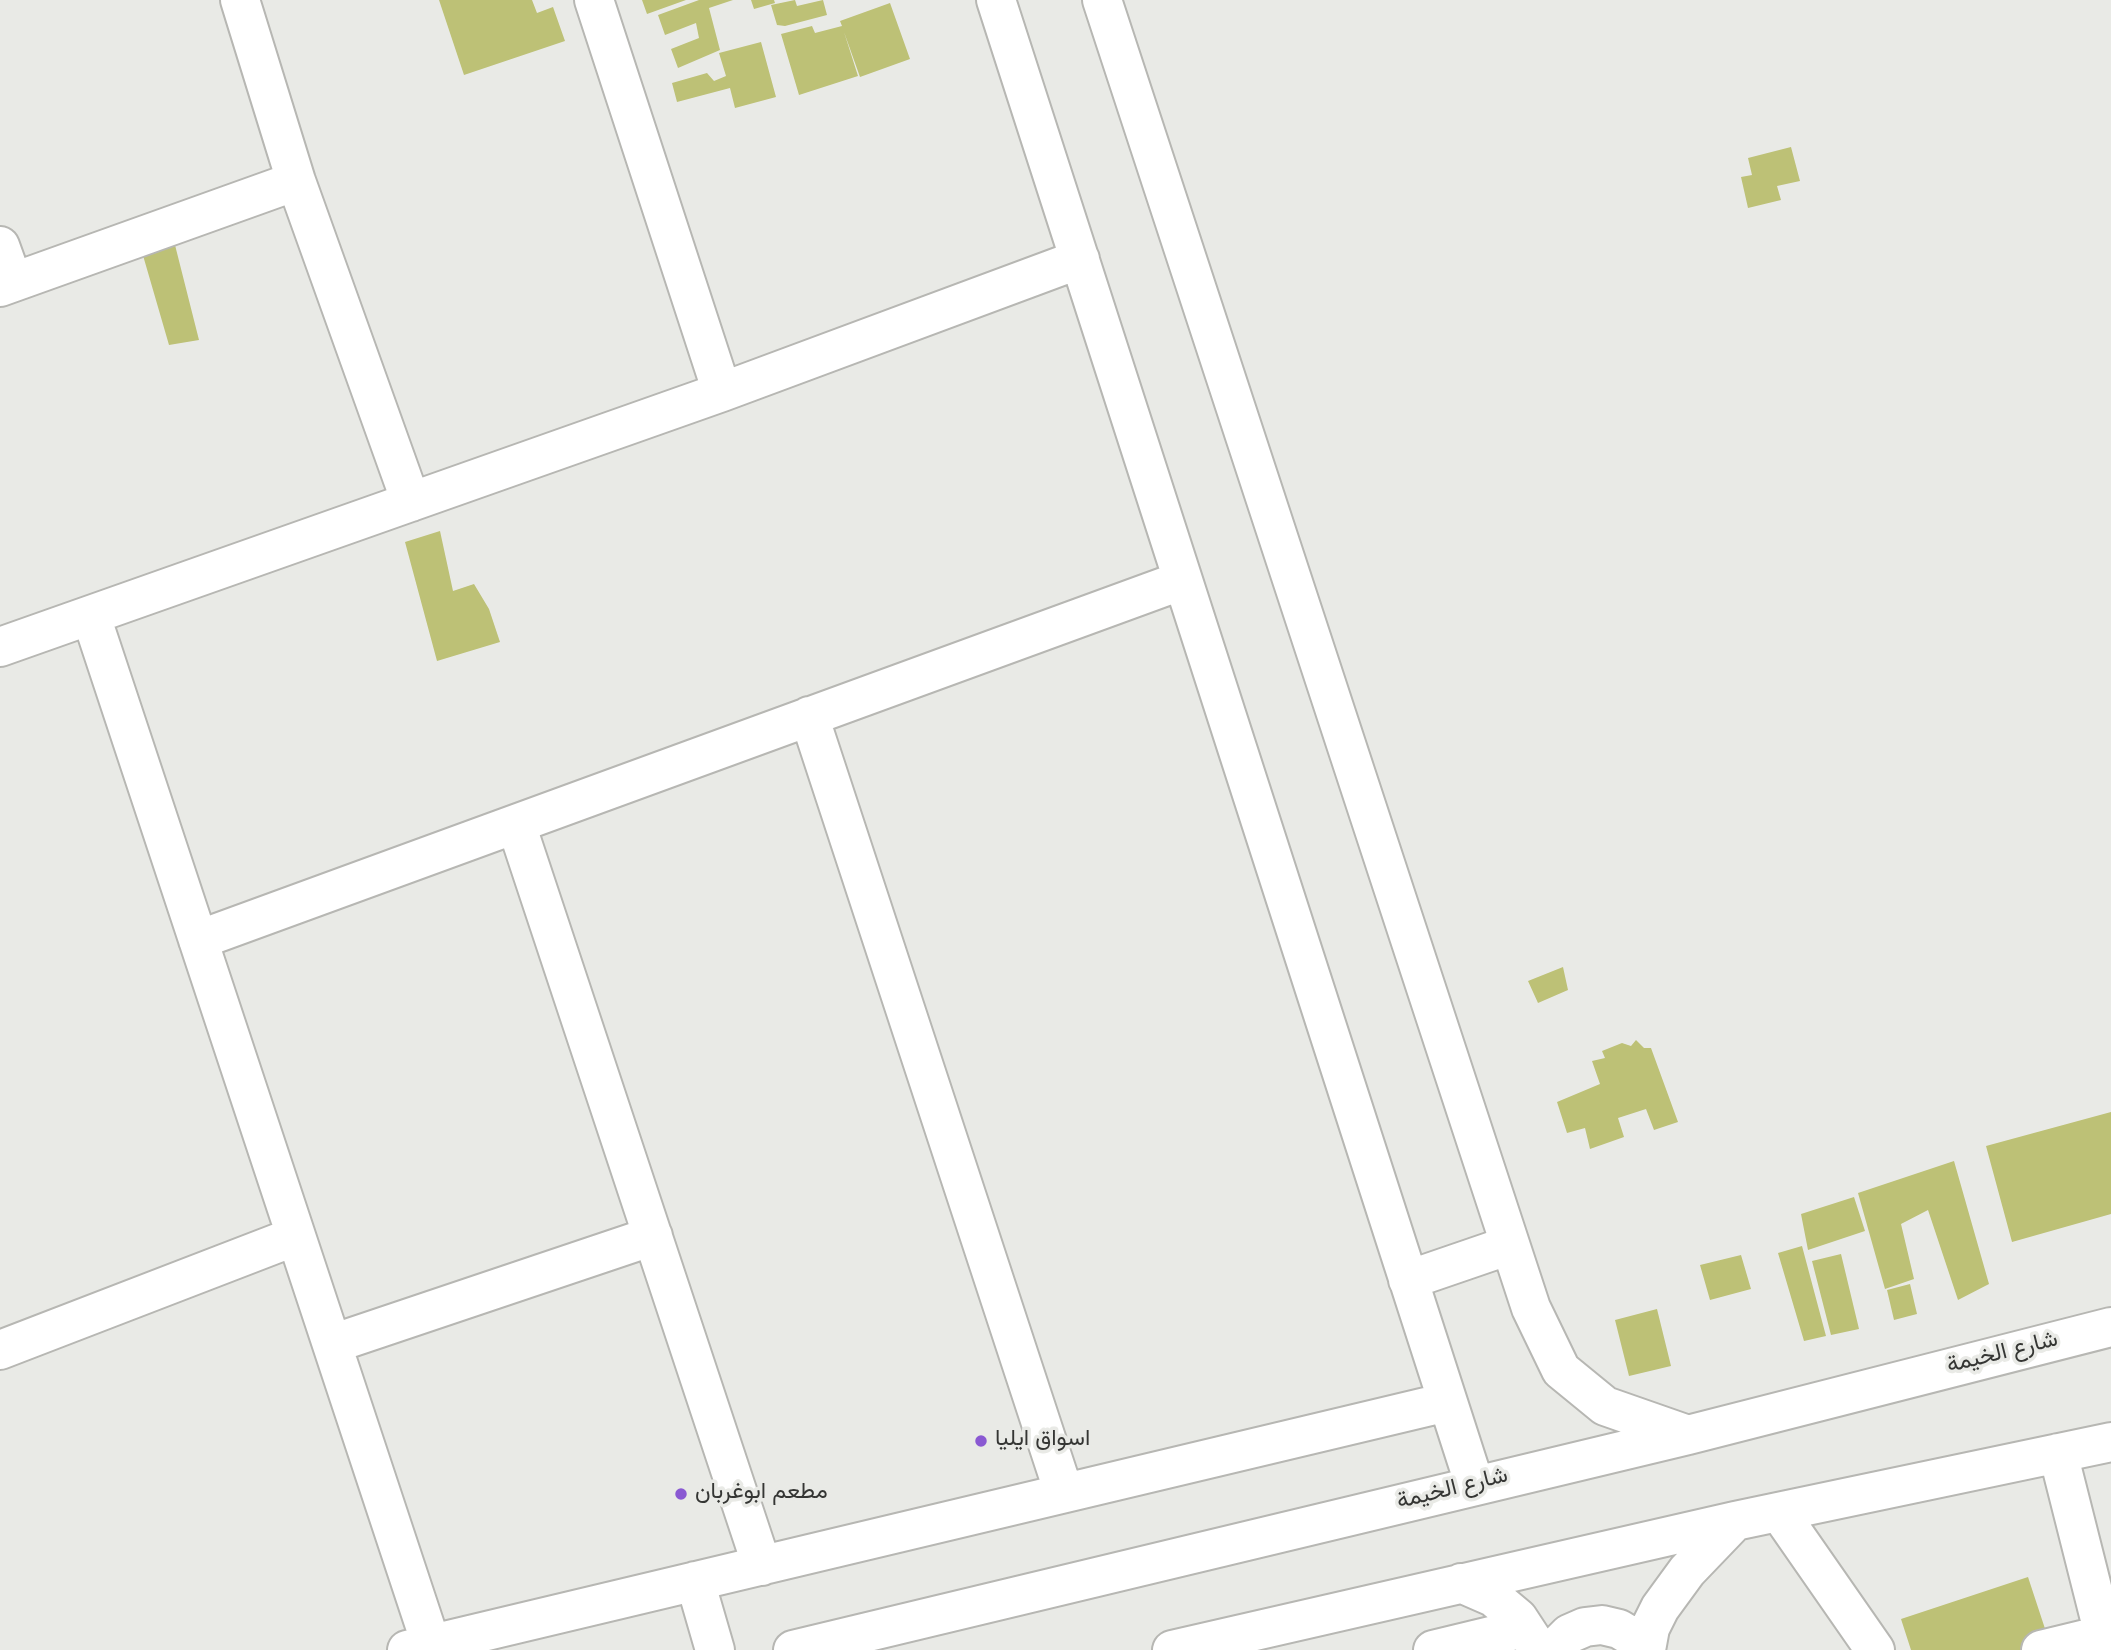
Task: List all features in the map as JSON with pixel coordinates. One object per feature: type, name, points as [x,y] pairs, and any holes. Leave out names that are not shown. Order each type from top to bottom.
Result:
[{"type":"street","points":[[240,0],[296,181],[411,502]]},
{"type":"street","points":[[594,0],[722,392]]},
{"type":"street","points":[[996,0],[1475,1486]]},
{"type":"street","points":[[1102,0],[1531,1308],[1561,1370],[1605,1406],[1688,1435]]},
{"type":"street","points":[[0,246],[6,284],[296,181]]},
{"type":"street","points":[[0,647],[722,392],[1080,259]]},
{"type":"street","points":[[198,940],[1183,580]]},
{"type":"street","points":[[91,616],[332,1345],[419,1647],[1447,1402]]},
{"type":"street","points":[[809,716],[1064,1493]]},
{"type":"street","points":[[516,824],[762,1566]]},
{"type":"street","points":[[0,1350],[296,1236]]},
{"type":"street","points":[[332,1345],[653,1236]]},
{"type":"street","points":[[1408,1280],[1510,1245]]},
{"type":"street","name":"شارع الخيمة","points":[[793,1650],[1688,1435],[2111,1327]]},
{"type":"street","points":[[1172,1650],[1735,1521],[2111,1442]]},
{"type":"street","points":[[2041,1650],[2108,1634],[2058,1453]]},
{"type":"street","points":[[1779,1512],[1875,1650]]},
{"type":"street","points":[[1646,1650],[1650,1628],[1660,1608],[1687,1571],[1735,1521]]},
{"type":"street","points":[[695,1581],[715,1650]]},
{"type":"street","points":[[1461,1583],[1493,1597],[1518,1618],[1539,1643]]},
{"type":"street","points":[[1433,1650],[1539,1643],[1585,1627],[1602,1625],[1619,1629],[1634,1638],[1646,1650]]},
{"type":"building","points":[[439,0],[532,0],[537,13],[553,7],[565,41],[464,75]]},
{"type":"building","points":[[642,0],[686,0],[647,14]]},
{"type":"building","points":[[699,0],[733,0],[709,8],[720,50],[678,68],[671,49],[699,38],[696,23],[665,35],[658,15]]},
{"type":"building","points":[[751,0],[774,0],[775,3],[754,9]]},
{"type":"building","points":[[795,0],[797,6],[823,0],[827,15],[785,26],[777,25],[771,5]]},
{"type":"building","points":[[890,3],[910,59],[860,77],[844,32],[858,76],[799,95],[781,34],[812,26],[815,33],[842,26],[840,21]]},
{"type":"building","points":[[761,42],[776,97],[735,108],[730,88],[677,102],[672,83],[707,73],[714,81],[726,76],[719,53]]},
{"type":"building","points":[[1791,147],[1800,181],[1777,186],[1781,200],[1748,208],[1741,177],[1752,175],[1748,158]]},
{"type":"building","points":[[175,245],[199,340],[169,345],[142,252]]},
{"type":"building","points":[[440,531],[453,591],[474,584],[489,609],[500,642],[437,661],[405,542]]},
{"type":"building","points":[[1563,967],[1568,990],[1538,1003],[1528,981]]},
{"type":"building","points":[[1636,1040],[1644,1048],[1651,1048],[1678,1122],[1654,1130],[1646,1109],[1618,1118],[1624,1137],[1590,1149],[1585,1128],[1567,1133],[1557,1102],[1600,1084],[1592,1061],[1605,1058],[1602,1051],[1622,1043],[1631,1046]]},
{"type":"building","points":[[2111,1112],[2111,1214],[2012,1242],[1986,1146]]},
{"type":"building","points":[[1954,1161],[1989,1284],[1958,1300],[1928,1210],[1901,1224],[1914,1279],[1885,1289],[1858,1193]]},
{"type":"building","points":[[1854,1197],[1865,1231],[1808,1250],[1801,1214]]},
{"type":"building","points":[[1802,1246],[1826,1336],[1804,1341],[1778,1253]]},
{"type":"building","points":[[1841,1254],[1859,1329],[1831,1335],[1812,1261]]},
{"type":"building","points":[[1741,1255],[1751,1289],[1710,1300],[1700,1265]]},
{"type":"building","points":[[1910,1284],[1917,1314],[1894,1320],[1887,1290]]},
{"type":"building","points":[[1657,1309],[1671,1366],[1629,1376],[1615,1320]]},
{"type":"building","points":[[2028,1577],[2052,1650],[1911,1650],[1901,1619]]},
{"type":"place","name":"اسواق ايليا","points":[[981,1441]]},
{"type":"place","name":"مطعم ابوغربان","points":[[681,1494]]}]
